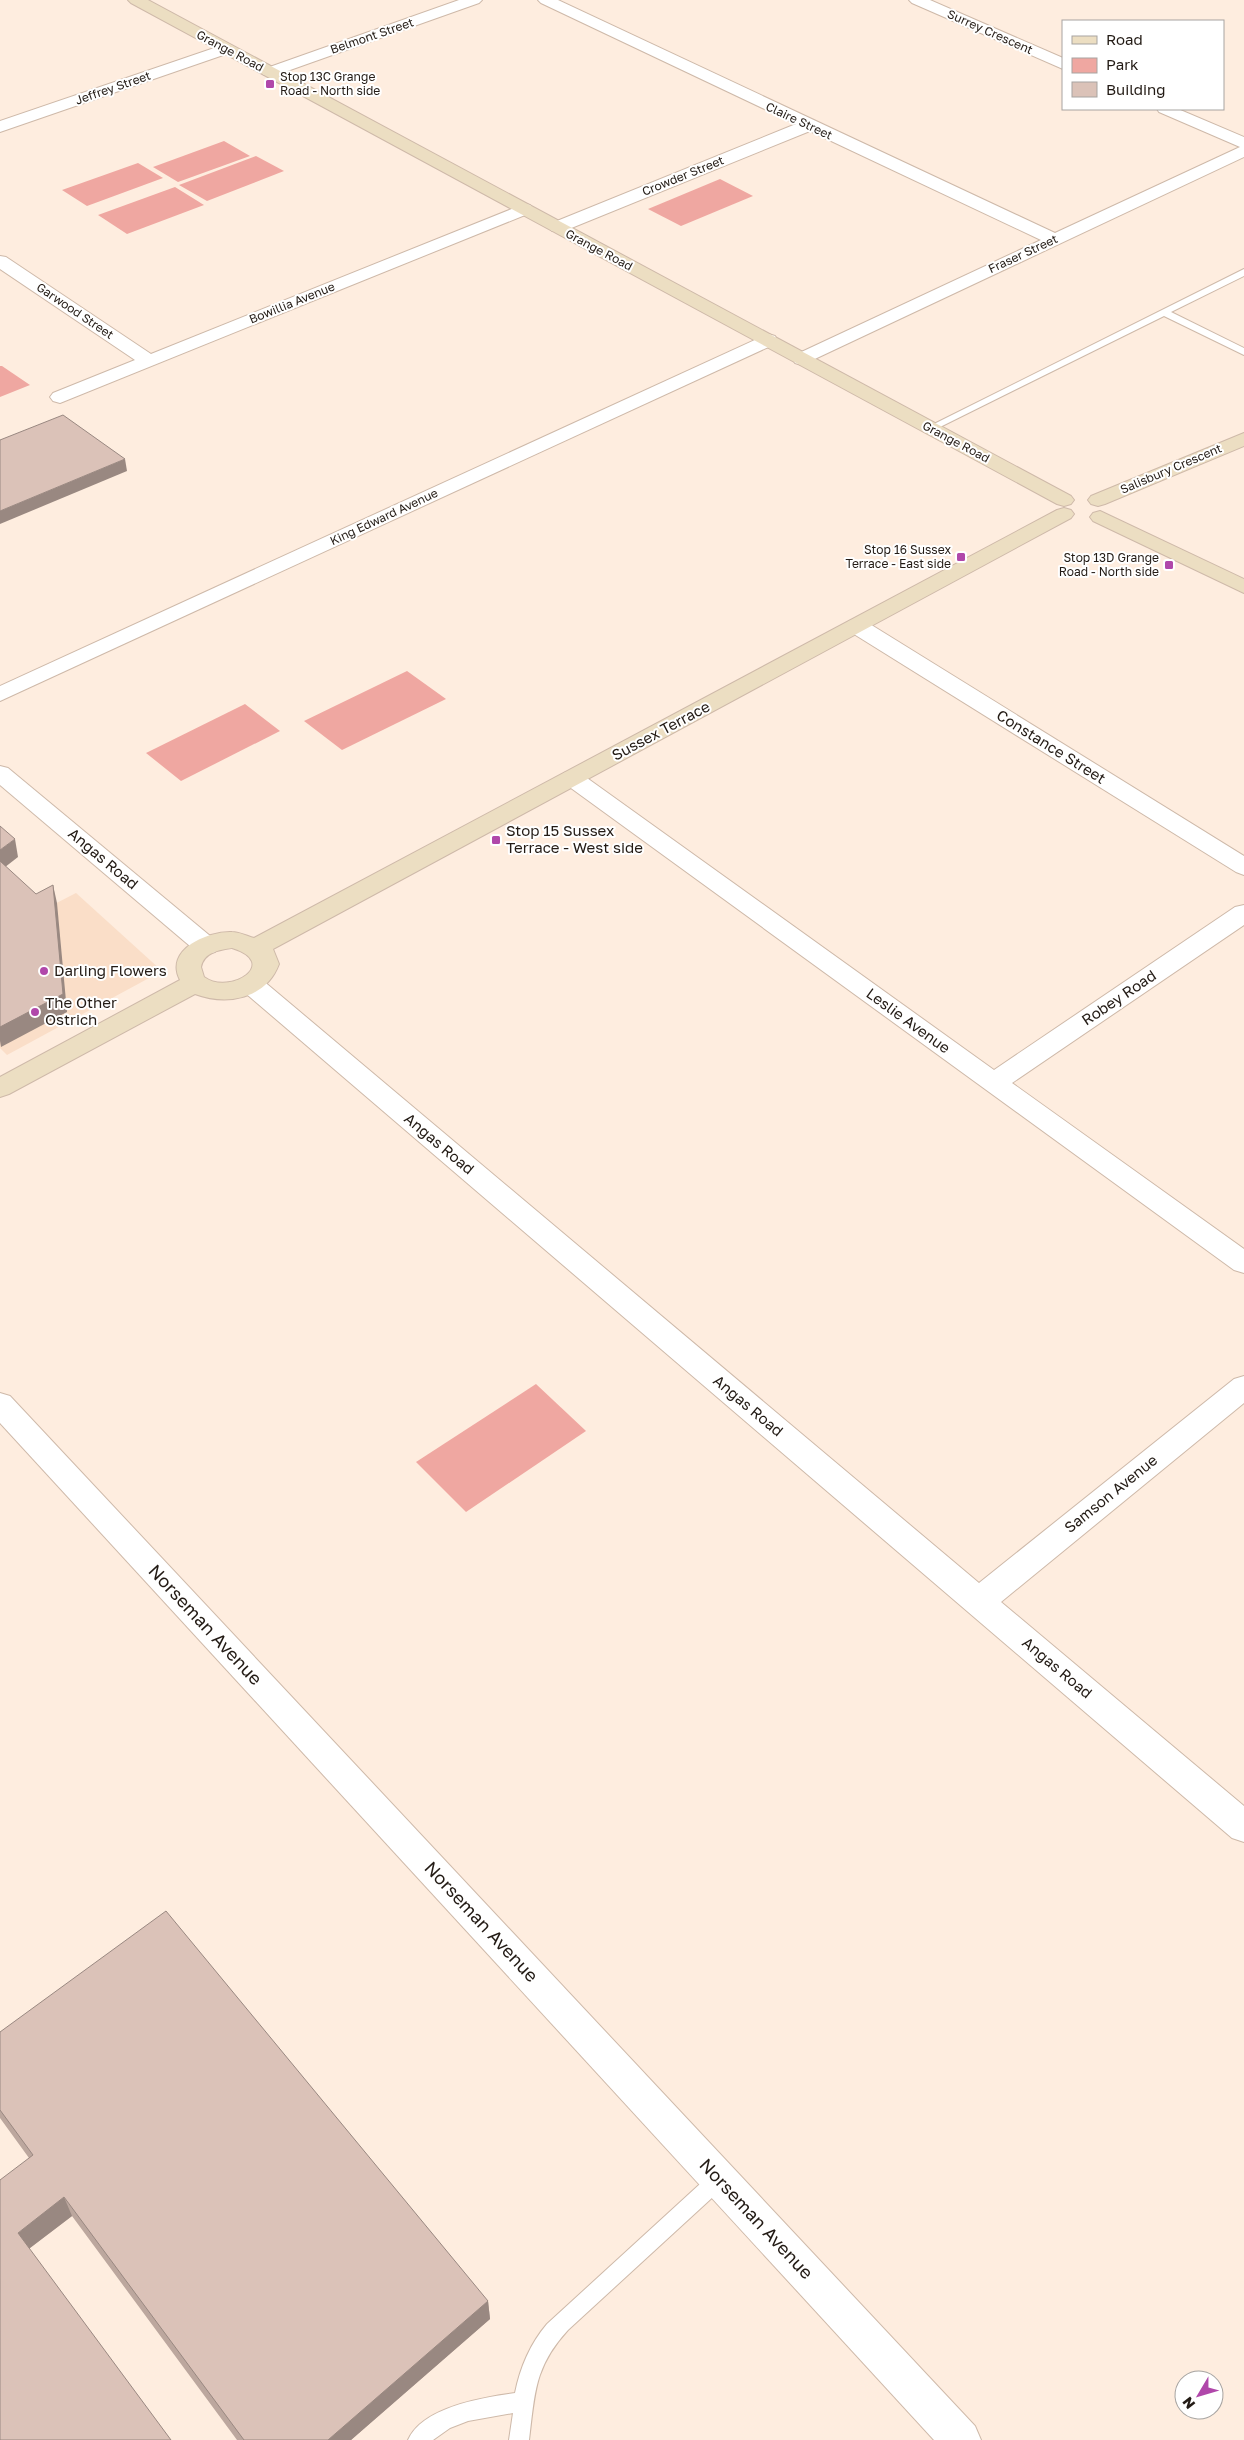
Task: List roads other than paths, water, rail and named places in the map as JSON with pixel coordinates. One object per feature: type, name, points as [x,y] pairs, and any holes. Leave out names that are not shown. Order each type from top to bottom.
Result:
[{"type":"street","name":"Grange Road","points":[[136,0],[931,428],[1064,507],[1082,520],[1099,508]]},
{"type":"street","name":"Belmont Street","points":[[270,72],[474,0]]},
{"type":"street","name":"Claire Street","points":[[546,0],[1053,239]]},
{"type":"street","name":"Surrey Crescent","points":[[917,0],[1062,64]]},
{"type":"street","name":"Jeffrey Street","points":[[0,127],[226,49]]},
{"type":"street","points":[[1167,110],[1244,143]]},
{"type":"street","name":"Crowder Street","points":[[558,227],[809,125]]},
{"type":"street","name":"Fraser Street","points":[[802,359],[1053,239],[1244,151]]},
{"type":"street","name":"Bowillia Avenue","points":[[60,396],[524,209]]},
{"type":"street","name":"Garwood Street","points":[[0,261],[149,361]]},
{"type":"street","name":"King Edward Avenue","points":[[0,694],[768,340]]},
{"type":"street","name":"Salisbury Crescent","points":[[1099,508],[1244,439]]},
{"type":"street","name":"Sussex Terrace","points":[[256,947],[857,626],[1064,507]]},
{"type":"street","points":[[1099,508],[1244,587]]},
{"type":"street","name":"Constance Street","points":[[857,626],[1244,867]]},
{"type":"street","name":"Angas Road","points":[[0,773],[206,946]]},
{"type":"street","name":"Leslie Avenue","points":[[572,778],[1244,1263]]},
{"type":"street","name":"Robey Road","points":[[993,1082],[1244,913]]},
{"type":"street","points":[[233,940],[256,947],[264,954],[267,963],[265,971],[252,985],[228,992],[215,992],[195,984],[188,971],[189,961],[206,946],[219,941],[233,940]]},
{"type":"street","points":[[0,1088],[195,984]]},
{"type":"street","name":"Angas Road","points":[[252,985],[1244,1827]]},
{"type":"street","name":"Samson Avenue","points":[[978,1602],[1244,1387]]},
{"type":"street","name":"Norseman Avenue","points":[[0,1404],[961,2440]]},
{"type":"lane","points":[[931,428],[1244,272]]},
{"type":"lane","points":[[1164,312],[1244,352]]},
{"type":"lane","points":[[519,2440],[528,2378],[536,2356],[561,2323],[719,2179]]},
{"type":"lane","points":[[418,2440],[433,2426],[450,2416],[477,2408],[525,2402]]},
{"type":"place","name":"Stop 13C Grange Road - North side","points":[[270,84]]},
{"type":"place","name":"Stop 16 Sussex Terrace - East side","points":[[961,557]]},
{"type":"place","name":"Stop 13D Grange Road - North side","points":[[1169,565]]},
{"type":"place","name":"Stop 15 Sussex Terrace - West side","points":[[496,840]]},
{"type":"place","name":"Darling Flowers","points":[[44,971]]},
{"type":"place","name":"The Other Ostrich","points":[[35,1012]]}]
